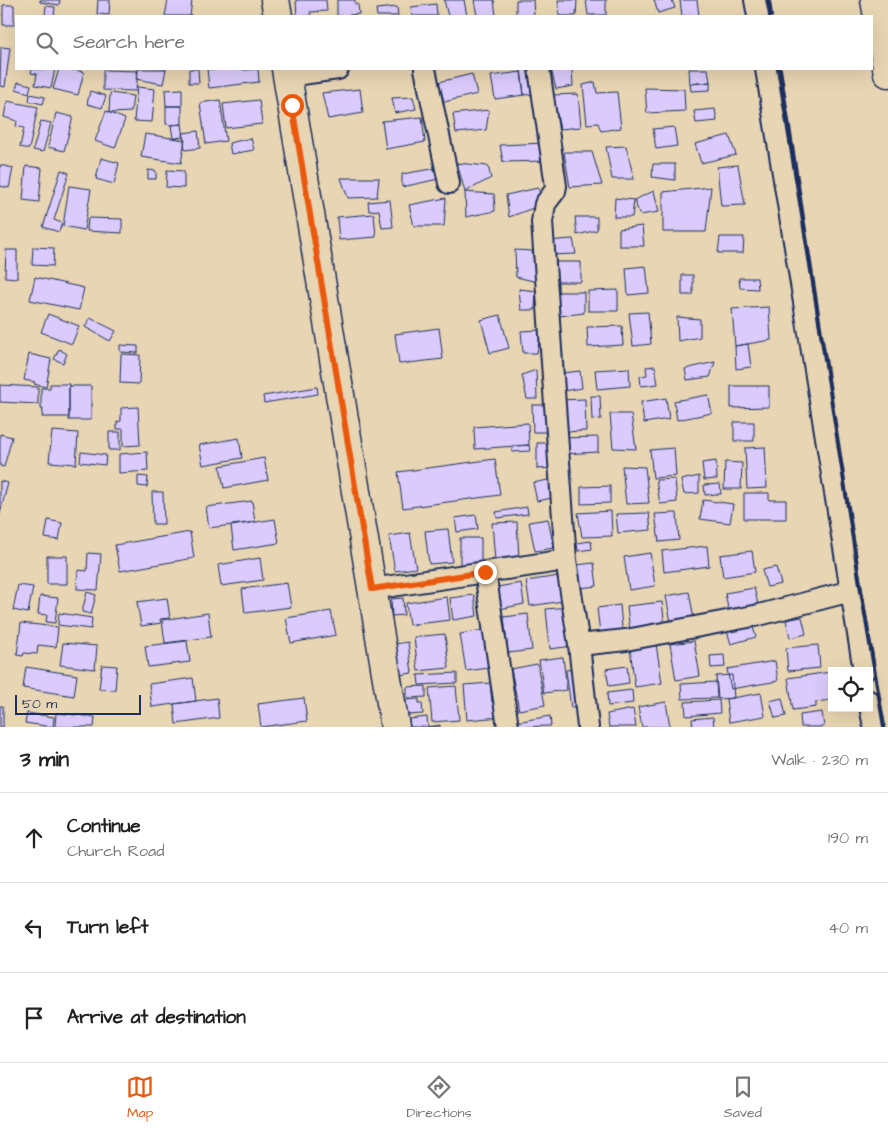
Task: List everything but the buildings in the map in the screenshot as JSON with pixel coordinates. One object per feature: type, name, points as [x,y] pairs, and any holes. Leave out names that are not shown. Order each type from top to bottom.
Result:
[{"type":"street","points":[[275,0],[278,15]]},
{"type":"street","points":[[755,0],[758,15]]},
{"type":"street","points":[[875,0],[888,73]]},
{"type":"street","points":[[321,70],[287,72],[395,727]]},
{"type":"street","points":[[425,70],[449,183]]},
{"type":"street","points":[[539,70],[556,186],[555,191],[546,204],[542,222],[566,560],[579,645],[588,727]]},
{"type":"street","points":[[766,70],[863,667]]},
{"type":"street","points":[[372,589],[566,560]]},
{"type":"street","points":[[485,572],[508,727]]},
{"type":"street","points":[[579,645],[626,640],[758,614],[851,591]]},
{"type":"street","points":[[871,712],[874,727]]},
{"type":"railway","points":[[769,0],[771,15]]},
{"type":"railway","points":[[780,70],[884,727]]},
{"type":"route","points":[[292,105],[372,589],[485,572]]}]
